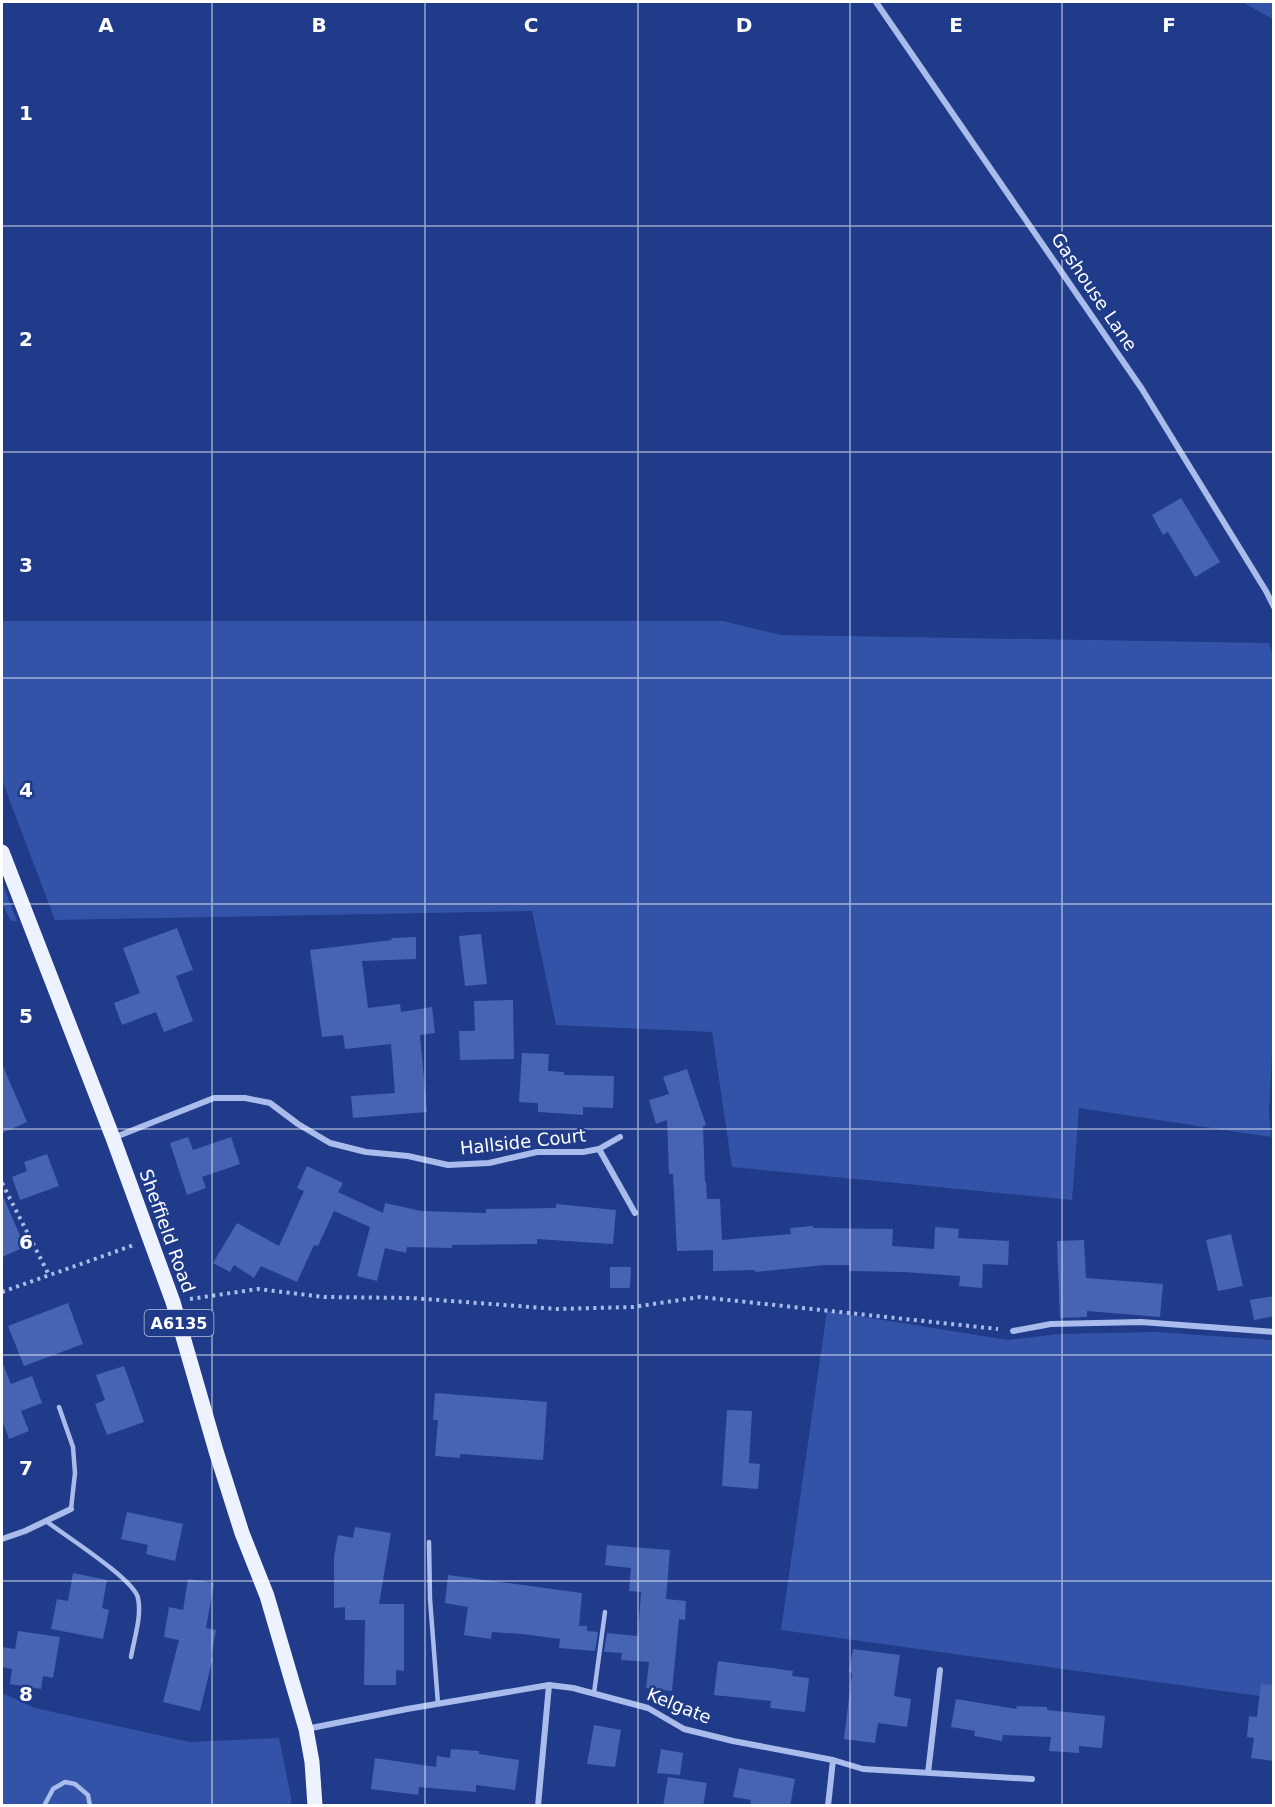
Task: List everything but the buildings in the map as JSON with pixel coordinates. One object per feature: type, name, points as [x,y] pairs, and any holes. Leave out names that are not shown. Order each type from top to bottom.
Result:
[{"type":"main road","name":"Sheffield Road","points":[[2,852],[113,1138],[173,1302],[216,1451],[242,1533],[267,1596],[306,1729],[312,1762],[315,1806]]},
{"type":"street","name":"Gashouse Lane","points":[[876,2],[1142,389],[1274,607]]},
{"type":"street","name":"Hallside Court","points":[[113,1138],[214,1098],[245,1098],[270,1103],[298,1124],[330,1143],[366,1152],[408,1156],[448,1165],[489,1163],[537,1152],[583,1152],[599,1149],[620,1137]]},
{"type":"street","name":"Hallside Court","points":[[599,1149],[636,1213]]},
{"type":"street","points":[[1013,1331],[1051,1324],[1141,1323],[1274,1332]]},
{"type":"street","points":[[2,1539],[71,1509]]},
{"type":"street","points":[[928,1773],[940,1670]]},
{"type":"street","points":[[538,1806],[549,1685]]},
{"type":"street","name":"Kelgate","points":[[306,1729],[549,1685],[573,1688],[648,1708],[684,1729],[833,1760],[863,1769],[1032,1779]]},
{"type":"street","points":[[828,1806],[833,1760]]},
{"type":"lane","points":[[59,1407],[73,1446],[75,1473],[71,1509]]},
{"type":"lane","points":[[46,1521],[126,1580],[138,1594],[140,1607],[130,1657]]},
{"type":"lane","points":[[429,1542],[430,1599],[438,1704]]},
{"type":"lane","points":[[594,1693],[605,1612]]},
{"type":"lane","points":[[44,1806],[45,1800],[53,1789],[65,1782],[75,1784],[88,1795],[90,1806]]},
{"type":"path","points":[[2,1183],[50,1275]]},
{"type":"path","points":[[2,1292],[150,1239]]},
{"type":"path","points":[[173,1302],[258,1289],[324,1296],[412,1298],[557,1309],[633,1307],[700,1297],[1013,1331]]},
{"type":"shaded area","points":[[1242,2],[1273,2],[1273,19]]},
{"type":"shaded area","points":[[2,621],[723,621],[781,635],[1269,643],[1274,657],[1274,1018],[1269,1111],[1271,1137],[1079,1108],[1072,1200],[732,1167],[712,1032],[556,1025],[532,911],[55,920],[2,780]]},
{"type":"shaded area","points":[[2,882],[17,921],[11,921],[2,904]]},
{"type":"shaded area","points":[[827,1311],[1008,1340],[1059,1334],[1156,1332],[1273,1340],[1273,1698],[781,1630]]},
{"type":"shaded area","points":[[2,1693],[35,1708],[190,1742],[279,1738],[291,1806],[2,1806]]}]
